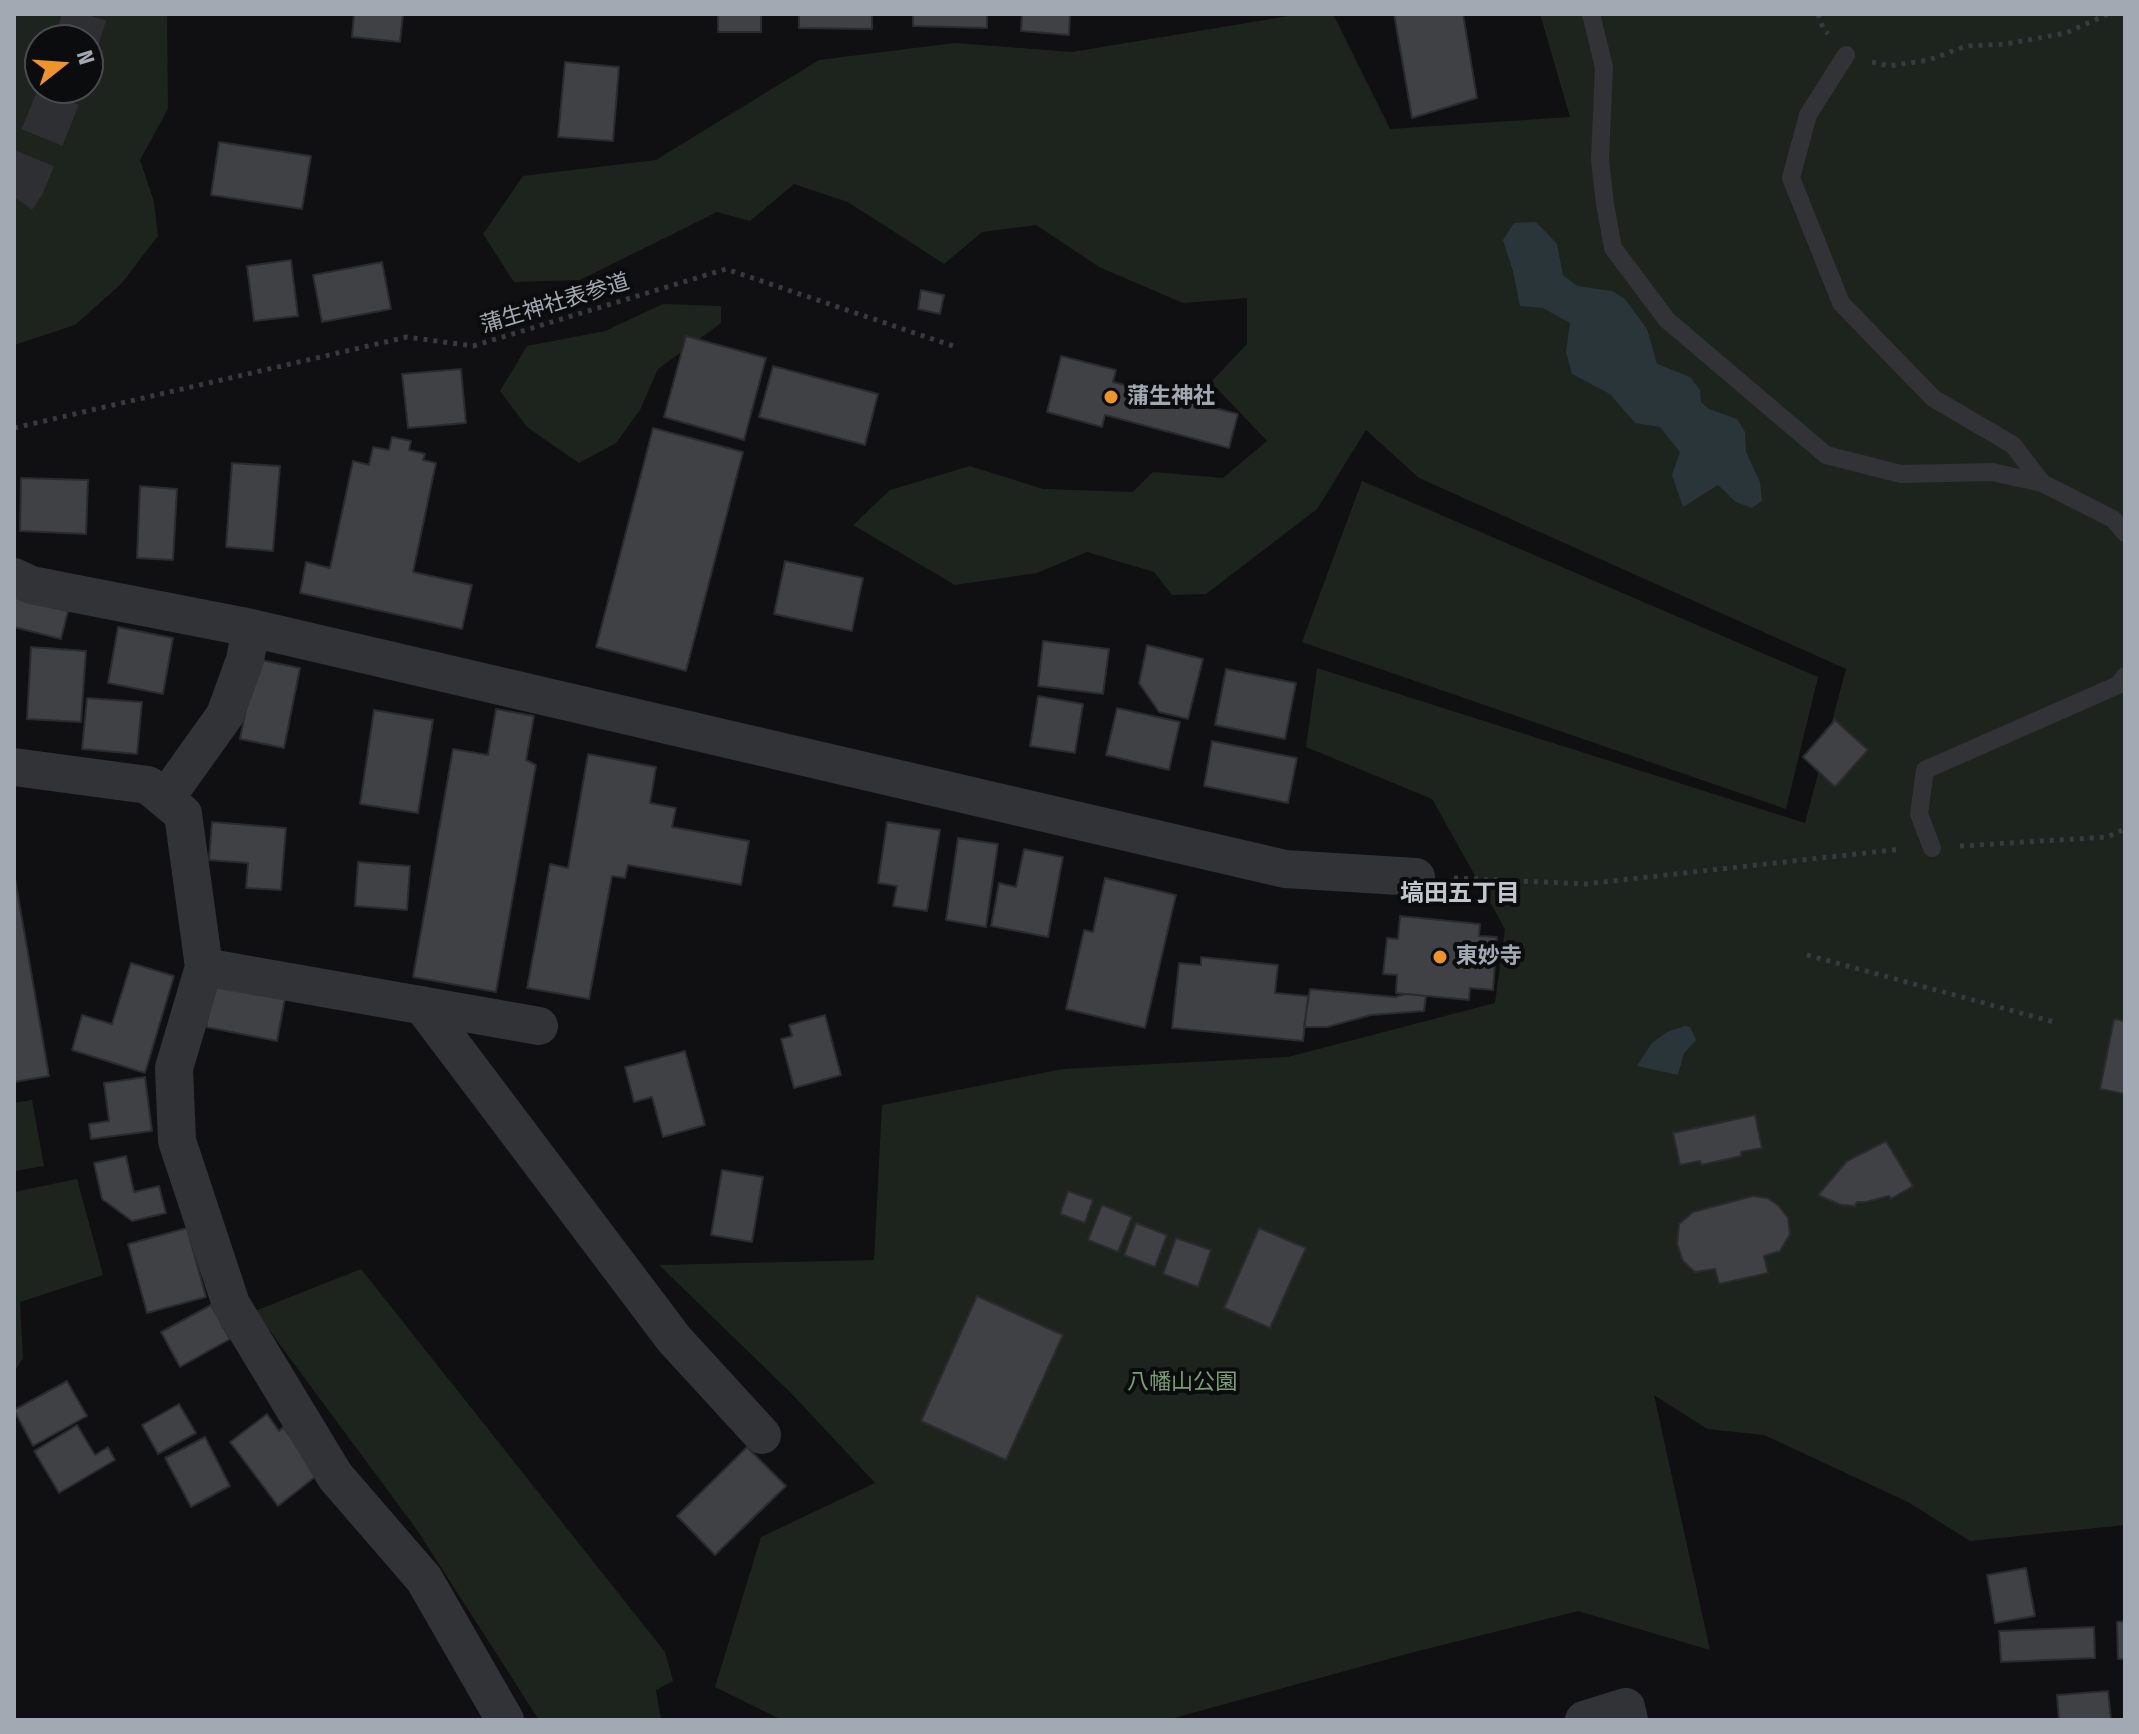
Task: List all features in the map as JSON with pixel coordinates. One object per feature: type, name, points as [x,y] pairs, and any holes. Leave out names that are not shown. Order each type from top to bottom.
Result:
[{"type":"street","points":[[14,577],[31,585],[251,628],[1285,869],[1416,877]]},
{"type":"street","points":[[165,799],[225,715],[245,660],[251,628]]},
{"type":"street","points":[[14,767],[148,785],[183,814],[204,967],[174,1068],[177,1141],[231,1304],[335,1476],[424,1579],[505,1720]]},
{"type":"street","points":[[204,967],[539,1026]]},
{"type":"street","points":[[422,1005],[674,1339],[762,1435]]},
{"type":"street","points":[[1584,1720],[1626,1707],[1629,1720]]},
{"type":"lane","points":[[1591,14],[1604,67],[1600,160],[1613,248],[1667,320],[1826,455],[1901,474],[1992,472],[2042,483],[2113,519],[2125,533]]},
{"type":"lane","points":[[1846,55],[1808,115],[1791,178],[1841,303],[1933,398],[2013,445],[2042,483]]},
{"type":"lane","points":[[1932,848],[1919,814],[1925,770],[2118,685],[2125,676]]},
{"type":"path","points":[[1846,55],[1889,66],[1929,60],[1966,46],[2006,44],[2066,33],[2108,14]]},
{"type":"path","name":"蒲生神社表参道","points":[[14,428],[407,337],[473,346],[726,269],[956,347]]},
{"type":"path","points":[[1416,877],[1585,884],[1881,850],[2107,837],[2125,829]]},
{"type":"path","points":[[1807,955],[2054,1022]]},
{"type":"green space","points":[[14,14],[167,14],[168,109],[140,160],[154,202],[158,236],[121,284],[75,325],[14,345]]},
{"type":"green space","name":"八幡山公園","points":[[1301,14],[1333,14],[1390,129],[1570,117],[1540,14],[2125,14],[2125,1525],[1970,1541],[1908,1502],[1764,1435],[1707,1429],[1654,1395],[1710,1650],[1578,1611],[1414,1652],[1167,1720],[782,1720],[715,1687],[761,1537],[875,1483],[791,1393],[659,1265],[874,1260],[882,1105],[1063,1069],[1288,1057],[1495,1003],[1505,929],[1432,799],[1306,747],[1317,668],[1805,823],[1846,669],[1419,478],[1366,430],[1317,509],[1206,594],[1172,595],[1154,572],[1087,552],[1037,573],[955,585],[853,525],[890,490],[970,466],[1043,489],[1133,492],[1153,472],[1223,478],[1267,441],[1211,382],[1247,344],[1247,298],[1183,303],[1099,267],[1036,225],[982,232],[944,264],[848,202],[794,184],[750,221],[717,212],[580,280],[514,282],[483,234],[523,176],[656,160],[819,60],[955,43],[1072,52]]},
{"type":"green space","points":[[663,304],[721,306],[721,323],[658,369],[640,410],[616,443],[579,463],[527,427],[500,391],[527,346],[605,331]]},
{"type":"green space","points":[[1362,481],[1818,677],[1786,809],[1302,642]]},
{"type":"green space","points":[[32,1100],[44,1166],[14,1171],[14,1103]]},
{"type":"green space","points":[[77,1179],[103,1275],[20,1302],[23,1358],[14,1372],[14,1192]]},
{"type":"green space","points":[[361,1269],[665,1652],[673,1681],[656,1690],[661,1720],[539,1720],[417,1530],[255,1311]]},
{"type":"shaded area","points":[[1536,222],[1557,244],[1563,275],[1577,286],[1612,291],[1625,299],[1647,329],[1657,364],[1690,377],[1700,390],[1701,402],[1709,409],[1737,419],[1745,432],[1746,452],[1760,482],[1762,501],[1752,508],[1736,502],[1718,485],[1683,507],[1672,475],[1680,452],[1660,427],[1635,423],[1610,394],[1572,374],[1566,352],[1570,323],[1543,308],[1520,306],[1503,240],[1514,223]]},
{"type":"shaded area","points":[[1690,1027],[1696,1040],[1684,1053],[1678,1075],[1637,1066],[1652,1043],[1667,1032]]},
{"type":"building","points":[[354,14],[403,14],[400,42],[352,37]]},
{"type":"building","points":[[718,14],[761,14],[761,32],[718,32]]},
{"type":"building","points":[[799,14],[872,14],[872,29],[799,28]]},
{"type":"building","points":[[913,14],[987,14],[987,28],[913,26]]},
{"type":"building","points":[[1022,14],[1070,14],[1069,35],[1021,31]]},
{"type":"building","points":[[1394,14],[1463,14],[1477,98],[1412,118]]},
{"type":"building","points":[[565,62],[619,67],[613,141],[558,137]]},
{"type":"building","points":[[219,142],[311,156],[302,209],[211,195]]},
{"type":"building","points":[[291,260],[298,316],[254,321],[247,266]]},
{"type":"building","points":[[382,262],[391,309],[322,322],[313,275]]},
{"type":"building","points":[[921,290],[944,295],[940,314],[918,309]]},
{"type":"building","points":[[686,336],[766,358],[744,440],[664,417]]},
{"type":"building","name":"蒲生神社","points":[[1061,356],[1116,370],[1113,382],[1238,414],[1229,448],[1105,415],[1102,427],[1047,412]]},
{"type":"building","points":[[773,366],[878,394],[865,445],[759,417]]},
{"type":"building","points":[[461,369],[466,423],[408,428],[402,374]]},
{"type":"building","points":[[653,428],[743,452],[686,671],[596,647]]},
{"type":"building","points":[[392,437],[411,441],[409,450],[425,454],[423,460],[436,463],[413,572],[472,585],[462,629],[300,593],[306,562],[330,568],[353,461],[369,465],[373,447],[389,450]]},
{"type":"building","points":[[232,463],[280,466],[273,551],[226,547]]},
{"type":"building","points":[[21,478],[88,480],[86,534],[20,531]]},
{"type":"building","points":[[140,486],[177,489],[173,560],[137,558]]},
{"type":"building","points":[[785,561],[863,578],[852,631],[774,614]]},
{"type":"building","points":[[14,597],[68,611],[61,639],[14,627]]},
{"type":"building","points":[[118,627],[173,638],[163,694],[108,683]]},
{"type":"building","points":[[1043,641],[1109,649],[1103,694],[1038,686]]},
{"type":"building","points":[[1147,645],[1203,659],[1188,719],[1159,712],[1139,683]]},
{"type":"building","points":[[31,647],[86,651],[81,722],[27,719]]},
{"type":"building","points":[[256,659],[300,668],[284,748],[240,739]]},
{"type":"building","points":[[1226,669],[1296,683],[1285,739],[1215,725]]},
{"type":"building","points":[[1038,696],[1083,704],[1075,753],[1030,746]]},
{"type":"building","points":[[87,698],[142,702],[137,754],[82,749]]},
{"type":"building","points":[[1117,708],[1180,722],[1169,770],[1106,755]]},
{"type":"building","points":[[496,709],[534,716],[526,760],[536,765],[496,992],[413,977],[453,749],[488,755]]},
{"type":"building","points":[[374,710],[433,720],[418,813],[360,804]]},
{"type":"building","points":[[1835,720],[1868,750],[1835,787],[1803,757]]},
{"type":"building","points":[[1212,741],[1297,758],[1288,803],[1204,786]]},
{"type":"building","points":[[588,754],[656,767],[650,803],[676,808],[672,827],[749,841],[741,885],[628,865],[625,878],[612,876],[589,999],[527,988],[550,864],[568,868]]},
{"type":"building","points":[[212,822],[286,828],[281,890],[246,888],[248,863],[209,860]]},
{"type":"building","points":[[887,822],[940,830],[927,911],[893,906],[897,886],[878,883]]},
{"type":"building","points":[[958,838],[998,844],[986,927],[946,920]]},
{"type":"building","points":[[1024,849],[1063,857],[1048,937],[991,926],[999,883],[1016,887]]},
{"type":"building","points":[[358,862],[410,866],[407,910],[355,906]]},
{"type":"building","points":[[14,872],[49,1076],[14,1082]]},
{"type":"building","points":[[1105,878],[1176,895],[1145,1028],[1066,1009],[1084,930],[1093,932]]},
{"type":"building","name":"東妙寺","points":[[1400,916],[1480,924],[1479,936],[1497,937],[1493,990],[1470,988],[1469,1000],[1396,993],[1397,975],[1383,974],[1387,938],[1398,939]]},
{"type":"building","points":[[1201,957],[1278,965],[1275,993],[1308,996],[1303,1041],[1172,1028],[1179,963],[1201,965]]},
{"type":"building","points":[[131,963],[174,976],[145,1073],[72,1050],[82,1015],[112,1024]]},
{"type":"building","points":[[214,980],[286,993],[277,1041],[206,1027]]},
{"type":"building","points":[[1310,989],[1395,997],[1406,994],[1426,996],[1424,1011],[1371,1015],[1327,1027],[1304,1027]]},
{"type":"building","points":[[825,1015],[841,1075],[794,1088],[781,1039],[792,1036],[789,1025]]},
{"type":"building","points":[[2114,1019],[2125,1021],[2125,1094],[2100,1089]]},
{"type":"building","points":[[685,1051],[705,1125],[663,1137],[652,1097],[634,1102],[625,1067]]},
{"type":"building","points":[[145,1077],[152,1131],[91,1139],[89,1124],[109,1121],[104,1083]]},
{"type":"building","points":[[1755,1115],[1762,1148],[1701,1165],[1700,1161],[1680,1165],[1673,1133]]},
{"type":"building","points":[[1886,1141],[1913,1186],[1891,1199],[1889,1196],[1857,1202],[1855,1206],[1841,1205],[1818,1195],[1847,1161]]},
{"type":"building","points":[[126,1156],[134,1192],[159,1186],[166,1213],[132,1221],[102,1199],[94,1163]]},
{"type":"building","points":[[722,1170],[763,1177],[752,1242],[711,1235]]},
{"type":"building","points":[[1068,1191],[1093,1200],[1085,1223],[1060,1214]]},
{"type":"building","points":[[1753,1196],[1767,1198],[1778,1205],[1788,1218],[1790,1234],[1780,1251],[1764,1256],[1768,1273],[1719,1284],[1715,1269],[1695,1272],[1683,1261],[1677,1244],[1679,1224],[1693,1212]]},
{"type":"building","points":[[1102,1205],[1132,1217],[1118,1252],[1088,1240]]},
{"type":"building","points":[[1136,1223],[1167,1235],[1155,1267],[1124,1255]]},
{"type":"building","points":[[187,1228],[206,1297],[147,1313],[128,1244]]},
{"type":"building","points":[[1259,1228],[1306,1248],[1270,1328],[1224,1308]]},
{"type":"building","points":[[1176,1238],[1211,1250],[1198,1287],[1163,1274]]},
{"type":"building","points":[[977,1296],[1063,1335],[1006,1460],[921,1421]]},
{"type":"building","points":[[211,1305],[230,1339],[180,1367],[161,1332]]},
{"type":"building","points":[[67,1381],[87,1416],[33,1446],[14,1410]]},
{"type":"building","points":[[179,1404],[196,1433],[158,1454],[142,1425]]},
{"type":"building","points":[[267,1414],[279,1431],[283,1427],[319,1474],[278,1506],[230,1442]]},
{"type":"building","points":[[77,1425],[95,1455],[108,1447],[115,1460],[59,1493],[34,1451]]},
{"type":"building","points":[[205,1437],[230,1486],[191,1507],[165,1458]]},
{"type":"building","points":[[747,1447],[786,1486],[715,1555],[677,1516]]},
{"type":"building","points":[[2026,1568],[2035,1616],[1995,1623],[1987,1575]]},
{"type":"building","points":[[2125,1621],[2125,1659],[2118,1659],[2117,1622]]},
{"type":"building","points":[[2094,1627],[2095,1658],[2001,1662],[1999,1631]]},
{"type":"building","points":[[2108,1691],[2111,1720],[2059,1720],[2057,1695]]},
{"type":"tunnel","points":[[82,24],[85,14]]},
{"type":"tunnel","points":[[14,197],[23,184],[56,104]]},
{"type":"place","name":"蒲生神社","points":[[1111,397]]},
{"type":"place","name":"東妙寺","points":[[1440,957]]},
{"type":"district","name":"塙田五丁目","points":[[1460,894]]}]
